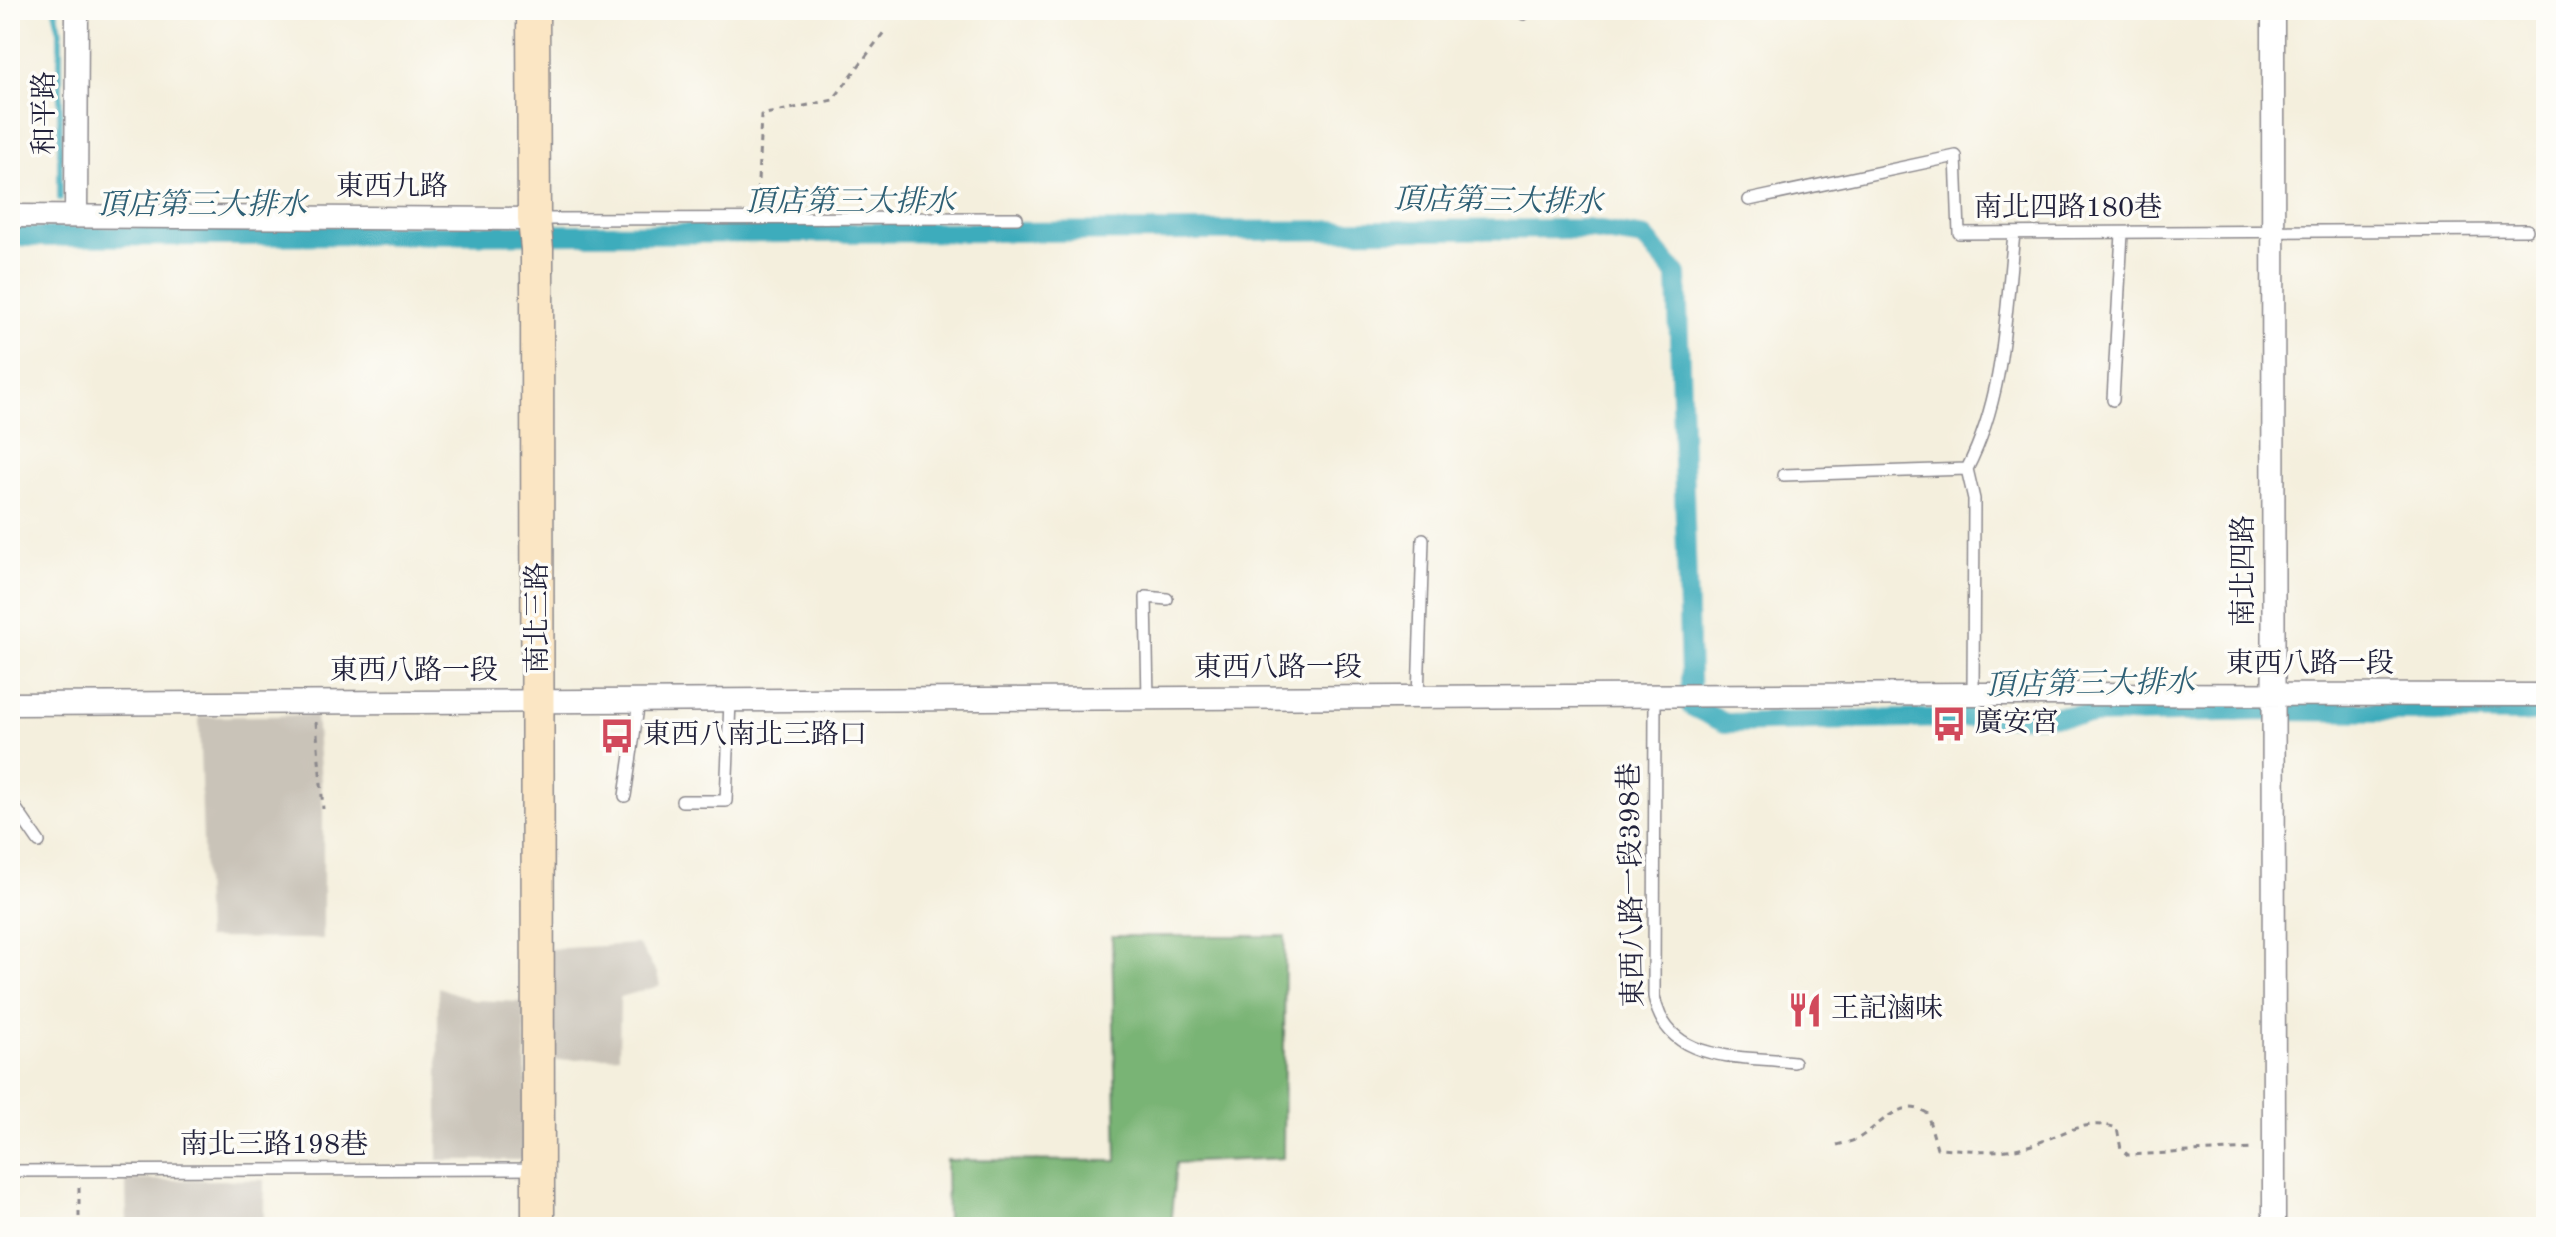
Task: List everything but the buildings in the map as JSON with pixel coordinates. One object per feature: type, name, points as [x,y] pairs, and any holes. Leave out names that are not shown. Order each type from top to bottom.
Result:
[{"type":"street","name":"和平路","points":[[76,215],[77,10]]},
{"type":"street","name":"南北三路","points":[[533,10],[539,702],[538,1227]]},
{"type":"street","name":"南北四路","points":[[2273,10],[2274,1227]]},
{"type":"street","name":"東西九路","points":[[10,216],[76,215],[536,234]]},
{"type":"street","name":"東西八路一段","points":[[10,704],[1973,694],[2546,695]]},
{"type":"lane","name":"南北四路180巷","points":[[1749,200],[1956,156],[1959,233],[2527,230]]},
{"type":"lane","points":[[536,234],[756,218],[1017,218]]},
{"type":"lane","points":[[2113,400],[2122,233]]},
{"type":"lane","points":[[1973,694],[1974,499],[1967,469],[1985,435],[1995,401],[2014,234]]},
{"type":"lane","points":[[1783,475],[1967,469]]},
{"type":"lane","points":[[1418,699],[1423,539]]},
{"type":"lane","points":[[1148,700],[1146,597],[1167,599]]},
{"type":"lane","name":"東西八路一段398巷","points":[[1655,698],[1654,996],[1658,1017],[1668,1033],[1696,1050],[1794,1062]]},
{"type":"lane","points":[[625,796],[639,701]]},
{"type":"lane","points":[[682,801],[726,801],[730,701]]},
{"type":"lane","points":[[10,800],[39,842]]},
{"type":"lane","name":"南北三路198巷","points":[[10,1171],[537,1169]]},
{"type":"path","points":[[756,218],[761,115],[833,100],[884,32]]},
{"type":"path","points":[[314,702],[323,809]]},
{"type":"path","points":[[1837,1145],[1857,1139],[1906,1107],[1917,1107],[1927,1113],[1937,1148],[2023,1148],[2069,1128],[2105,1125],[2117,1128],[2121,1149],[2128,1155],[2273,1148]]},
{"type":"path","points":[[78,1171],[79,1227]]},
{"type":"shaded area","points":[[316,715],[323,809],[323,939],[206,938],[199,717]]},
{"type":"shaded area","points":[[638,944],[657,973],[660,986],[620,997],[619,1056],[548,1061],[548,949]]},
{"type":"shaded area","points":[[438,987],[473,1000],[524,1002],[528,1160],[438,1160]]},
{"type":"shaded area","points":[[126,1180],[264,1180],[264,1227],[127,1227]]},
{"type":"green space","points":[[1112,936],[1285,936],[1283,1158],[1176,1163],[1170,1227],[947,1227],[946,1160],[1117,1161]]},
{"type":"waterway","points":[[55,10],[60,31],[60,198]]},
{"type":"waterway","name":"頂店第三大排水","points":[[10,237],[1586,229],[1645,238],[1677,275],[1691,706],[1725,723],[2267,711],[2546,713]]},
{"type":"place","name":"廣安宮","points":[[1949,724]]},
{"type":"place","name":"東西八南北三路口","points":[[617,736]]},
{"type":"place","name":"王記滷味","points":[[1805,1010]]}]
